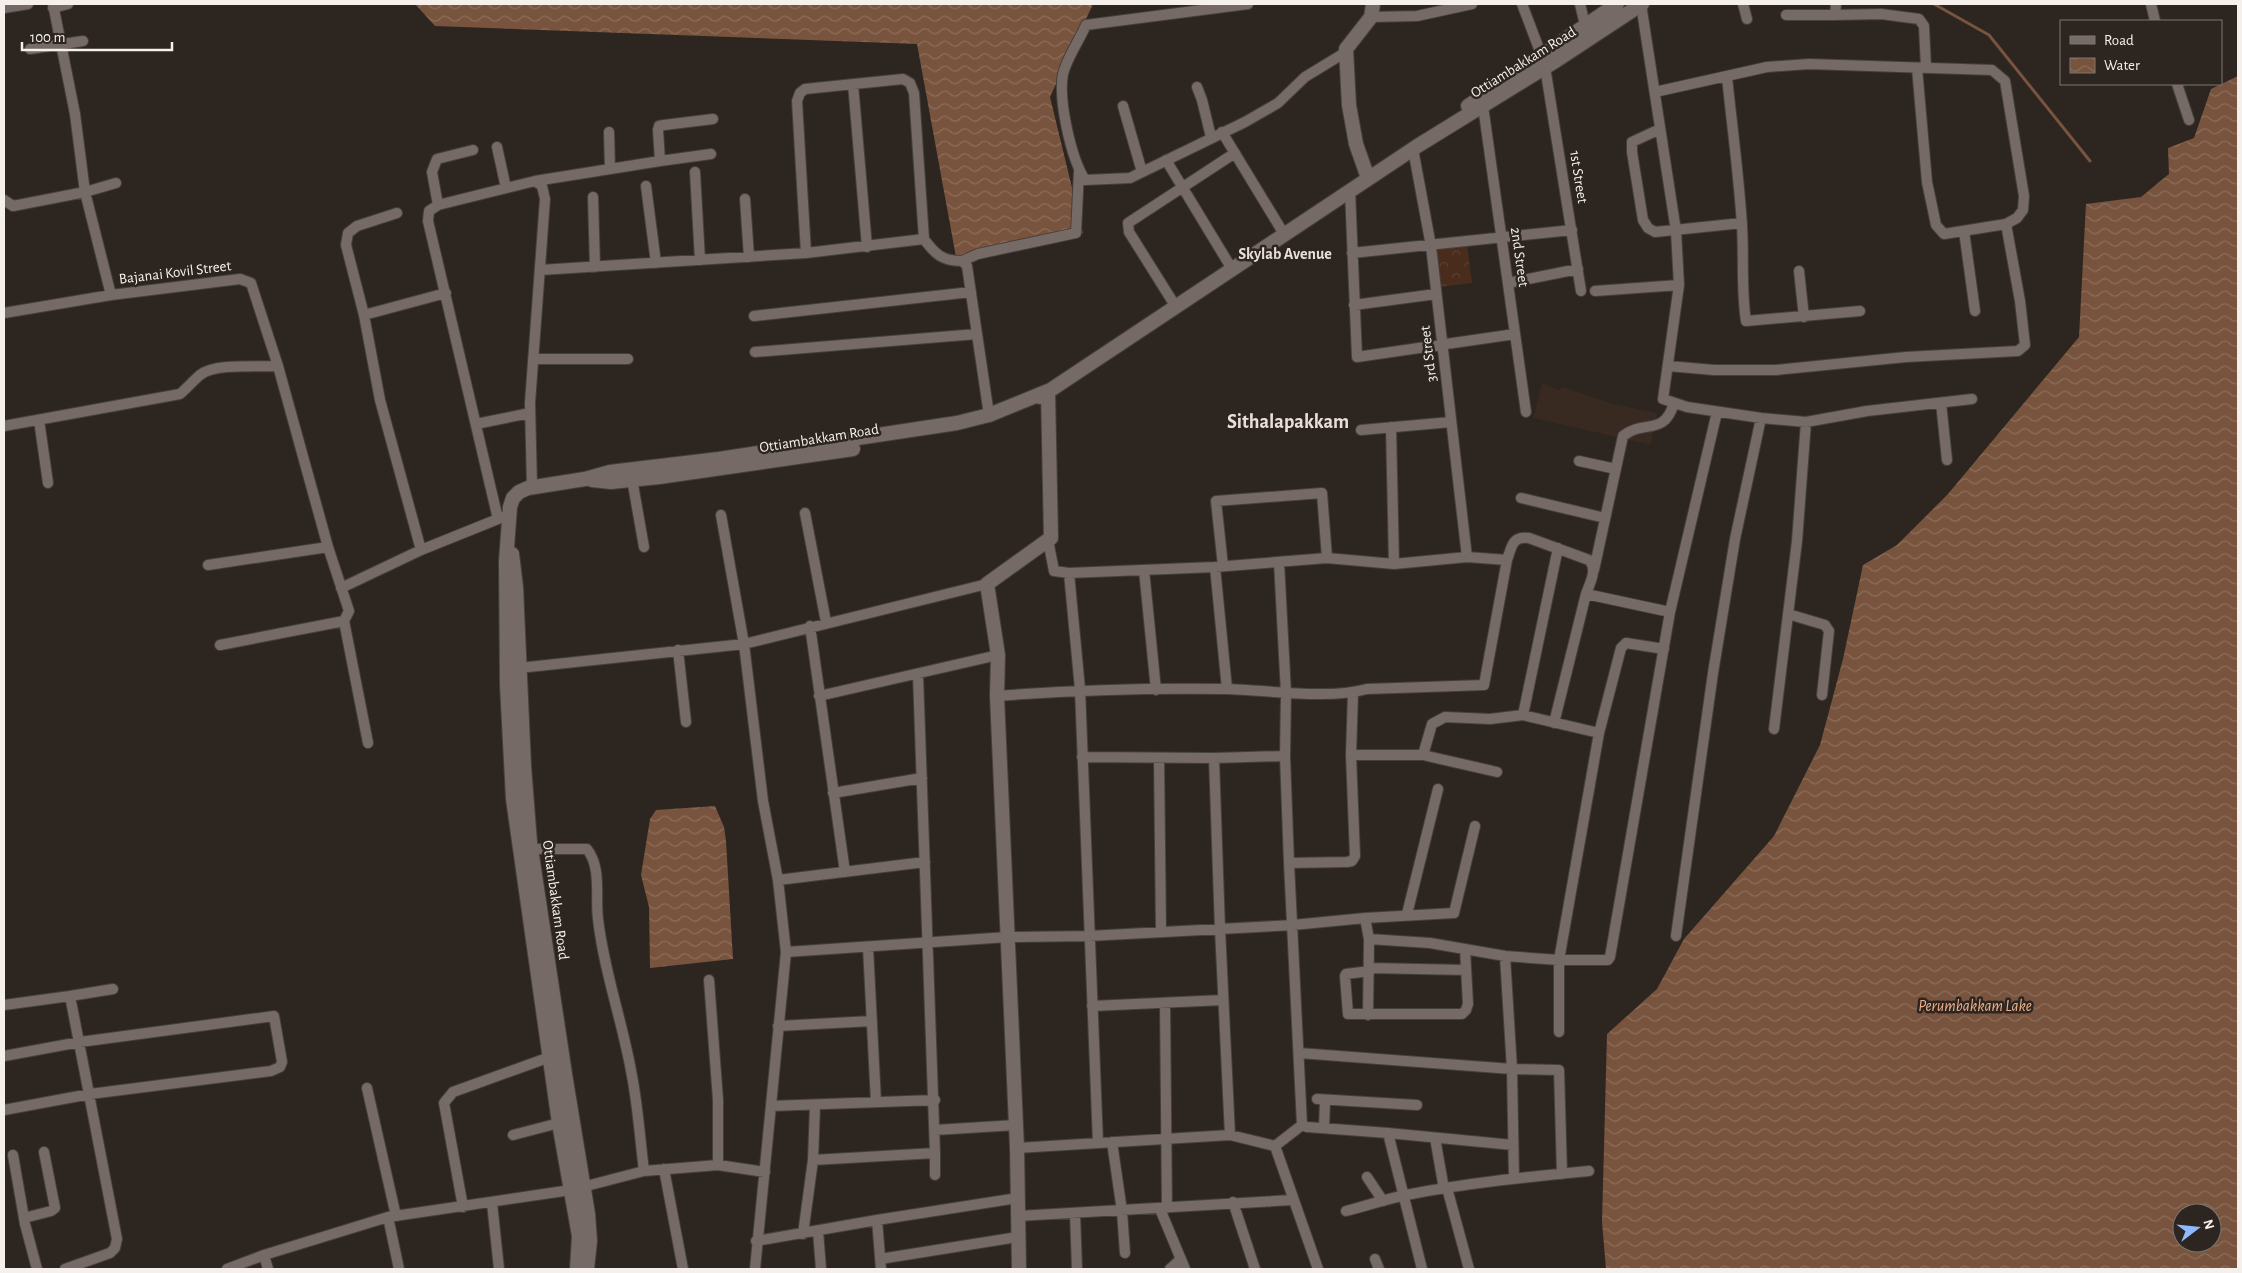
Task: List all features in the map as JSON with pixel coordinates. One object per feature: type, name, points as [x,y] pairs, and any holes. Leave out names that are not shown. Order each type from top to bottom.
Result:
[{"type":"street","points":[[4,8],[28,4]]},
{"type":"street","points":[[53,6],[68,4]]},
{"type":"street","points":[[806,253],[797,101],[800,93],[805,89],[903,79],[910,83],[914,93],[924,239],[933,252],[949,261],[962,262],[978,254],[1076,233],[1079,171],[1063,113],[1063,74],[1086,25],[1248,4]]},
{"type":"street","points":[[1368,178],[1356,144],[1349,105],[1346,49],[1372,10],[1417,16],[1472,4]]},
{"type":"street","name":"1st Street","points":[[1522,4],[1543,61],[1581,291]]},
{"type":"street","points":[[1580,4],[1585,25]]},
{"type":"street","name":"Ottiambakkam Road","points":[[586,479],[611,482],[718,470],[958,432],[989,424],[1010,415],[1176,307],[1368,178],[1484,106],[1543,61],[1585,25],[1617,4]]},
{"type":"street","points":[[1642,4],[1676,231],[1679,285],[1663,399],[1687,407],[1717,412],[1806,422],[1867,411],[1972,399]]},
{"type":"street","name":"Ottiambakkam Road","points":[[1416,147],[1465,108],[1642,4]]},
{"type":"street","points":[[1742,4],[1747,19]]},
{"type":"street","points":[[1835,15],[1836,4]]},
{"type":"street","points":[[2151,4],[2155,20]]},
{"type":"street","name":"Bajanai Kovil Street","points":[[53,6],[75,114],[85,192],[111,295],[240,279],[251,283],[278,366],[328,547],[349,611],[344,622],[368,743]]},
{"type":"street","points":[[1654,92],[1766,67],[1809,64],[1922,68],[1992,70],[2005,81],[2024,196],[2023,210],[2017,218],[2006,224],[1944,234],[1936,225],[1927,182],[1922,68],[1924,26],[1919,19],[1881,14],[1786,16]]},
{"type":"street","points":[[30,49],[61,46],[84,41]]},
{"type":"street","points":[[1079,171],[1085,180],[1130,178],[1245,122],[1278,103],[1305,77],[1346,52]]},
{"type":"street","points":[[1727,77],[1742,223],[1744,263],[1742,298],[1746,321],[1860,312]]},
{"type":"street","points":[[853,84],[867,247]]},
{"type":"street","points":[[2177,85],[2189,120]]},
{"type":"street","points":[[1197,87],[1211,137]]},
{"type":"street","points":[[1123,106],[1142,172]]},
{"type":"street","name":"2nd Street","points":[[1484,106],[1526,412]]},
{"type":"street","points":[[660,161],[659,126],[712,119]]},
{"type":"street","points":[[1660,129],[1632,142],[1643,220],[1648,228],[1655,232],[1676,231],[1742,223]]},
{"type":"street","points":[[609,132],[610,169]]},
{"type":"street","points":[[1222,132],[1284,234]]},
{"type":"street","points":[[497,147],[506,188]]},
{"type":"street","name":"3rd Street","points":[[1416,147],[1431,246],[1467,557]]},
{"type":"street","points":[[438,205],[432,172],[436,159],[473,150]]},
{"type":"street","points":[[341,588],[421,550],[503,517],[476,424],[428,221],[429,211],[438,205],[534,181],[711,154]]},
{"type":"street","points":[[1176,307],[1129,232],[1128,223],[1182,186],[1235,154]]},
{"type":"street","points":[[1166,160],[1232,269]]},
{"type":"street","points":[[695,172],[700,260]]},
{"type":"street","points":[[532,487],[530,413],[545,199],[542,186],[534,181]]},
{"type":"street","points":[[4,200],[13,206],[85,192],[116,183]]},
{"type":"street","points":[[646,186],[656,263]]},
{"type":"street","points":[[1350,190],[1357,357],[1515,334]]},
{"type":"street","points":[[593,197],[595,267]]},
{"type":"street","points":[[744,199],[749,257]]},
{"type":"street","points":[[397,213],[357,226],[348,234],[346,245],[364,315],[380,400],[421,550]]},
{"type":"street","points":[[1668,366],[1714,370],[1776,370],[1906,357],[2018,352],[2025,345],[2020,301],[2006,224]]},
{"type":"street","points":[[1352,253],[1572,230]]},
{"type":"street","points":[[1964,231],[1975,311]]},
{"type":"street","points":[[540,270],[806,253],[924,239]]},
{"type":"street","points":[[962,262],[967,266],[989,415]]},
{"type":"street","points":[[1508,283],[1578,269]]},
{"type":"street","points":[[1799,271],[1804,317]]},
{"type":"street","points":[[1595,292],[1679,285]]},
{"type":"street","points":[[754,316],[971,292]]},
{"type":"street","points":[[364,315],[446,293]]},
{"type":"street","points":[[1354,306],[1436,294]]},
{"type":"street","points":[[4,313],[111,295]]},
{"type":"street","points":[[755,352],[977,334]]},
{"type":"street","points":[[534,359],[628,359]]},
{"type":"street","points":[[4,426],[180,394],[194,384],[200,376],[213,369],[278,366]]},
{"type":"street","points":[[519,668],[744,644],[826,622],[986,584],[1051,538],[1048,391]]},
{"type":"street","name":"Ottiambakkam Road","points":[[577,1269],[579,1236],[577,1188],[531,849],[524,766],[516,580],[509,534],[503,517],[513,498],[519,492],[532,487],[586,479],[610,472],[825,444],[956,423],[989,415],[1048,391]]},
{"type":"street","points":[[1554,722],[1586,594],[1594,570],[1623,436],[1630,430],[1658,426],[1666,421],[1674,403]]},
{"type":"street","points":[[1941,403],[1947,460]]},
{"type":"street","points":[[1368,939],[1430,943],[1505,956],[1559,960],[1608,960],[1610,957],[1670,612],[1717,412]]},
{"type":"street","points":[[476,424],[530,413]]},
{"type":"street","points":[[1676,936],[1713,673],[1735,539],[1761,418]]},
{"type":"street","points":[[38,420],[48,483]]},
{"type":"street","points":[[1362,430],[1451,422]]},
{"type":"street","points":[[1774,729],[1797,541],[1806,422]]},
{"type":"street","points":[[1391,427],[1394,564]]},
{"type":"street","points":[[1579,461],[1616,469]]},
{"type":"street","points":[[632,479],[644,547]]},
{"type":"street","points":[[1227,689],[1216,501],[1322,493],[1327,558]]},
{"type":"street","points":[[1521,498],[1605,518]]},
{"type":"street","points":[[805,512],[826,622]]},
{"type":"street","points":[[721,515],[744,644],[763,801],[778,880],[786,952],[765,1172],[756,1241],[755,1269]]},
{"type":"street","name":"Ottiambakkam Road","points":[[509,534],[505,586],[509,754],[512,799],[559,1123],[590,1241],[587,1269]]},
{"type":"street","points":[[997,696],[1080,689],[1227,689],[1353,693],[1367,689],[1484,685],[1507,560],[1514,541],[1520,537],[1529,538],[1558,548],[1589,560],[1593,564],[1594,570]]},
{"type":"street","points":[[1048,540],[1054,571],[1069,573],[1219,566],[1327,558],[1394,564],[1467,557],[1507,560]]},
{"type":"street","points":[[208,565],[328,547]]},
{"type":"street","points":[[1523,715],[1558,548]]},
{"type":"street","points":[[1278,562],[1286,692],[1285,756],[1302,1125]]},
{"type":"street","points":[[1144,570],[1156,690]]},
{"type":"street","points":[[1069,573],[1080,689],[1098,1143]]},
{"type":"street","points":[[986,584],[998,655],[997,696],[1017,1148],[1019,1269]]},
{"type":"street","points":[[1586,594],[1670,612]]},
{"type":"street","points":[[1788,614],[1825,625],[1829,631],[1822,695]]},
{"type":"street","points":[[220,645],[344,622]]},
{"type":"street","points":[[810,626],[844,872]]},
{"type":"street","points":[[1559,1032],[1559,960],[1599,733],[1621,648],[1626,643],[1664,649]]},
{"type":"street","points":[[678,650],[686,722]]},
{"type":"street","points":[[820,696],[918,675],[998,655]]},
{"type":"street","points":[[918,675],[935,1100],[936,1175]]},
{"type":"street","points":[[1289,864],[1352,861],[1355,856],[1351,755],[1353,693]]},
{"type":"street","points":[[1423,755],[1432,724],[1445,717],[1490,719],[1523,715],[1599,733]]},
{"type":"street","points":[[1351,755],[1423,755],[1497,772]]},
{"type":"street","points":[[1082,757],[1214,758],[1285,756]]},
{"type":"street","points":[[1159,758],[1161,932]]},
{"type":"street","points":[[1214,758],[1230,1135]]},
{"type":"street","points":[[833,793],[922,778]]},
{"type":"street","points":[[1407,914],[1438,789]]},
{"type":"street","points":[[786,952],[1008,938],[1089,936],[1293,925],[1407,914],[1454,913],[1475,826]]},
{"type":"street","points":[[531,849],[587,849],[593,856],[596,866],[597,917],[601,942],[632,1076],[644,1170]]},
{"type":"street","points":[[778,880],[925,862]]},
{"type":"street","points":[[1365,918],[1370,969],[1368,1015]]},
{"type":"street","points":[[868,947],[876,1102]]},
{"type":"street","points":[[1465,949],[1468,1004],[1462,1014],[1348,1014],[1344,976],[1346,974],[1370,969],[1466,970]]},
{"type":"street","points":[[1505,956],[1512,1069],[1514,1178]]},
{"type":"street","points":[[709,980],[718,1100],[718,1165]]},
{"type":"street","points":[[4,1005],[113,989]]},
{"type":"street","points":[[64,1269],[110,1253],[115,1248],[118,1239],[70,996]]},
{"type":"street","points":[[1092,1006],[1223,1000]]},
{"type":"street","points":[[1165,1003],[1166,1138],[1163,1208],[1183,1264],[1170,1269]]},
{"type":"street","points":[[4,1056],[80,1042],[274,1016],[282,1062],[280,1067],[271,1071],[90,1094],[4,1110]]},
{"type":"street","points":[[778,1026],[872,1021]]},
{"type":"street","points":[[1299,1053],[1512,1069],[1559,1070],[1562,1174]]},
{"type":"street","points":[[464,1207],[444,1103],[448,1096],[453,1092],[550,1057]]},
{"type":"street","points":[[367,1088],[392,1217],[399,1269]]},
{"type":"street","points":[[771,1106],[815,1106],[935,1100]]},
{"type":"street","points":[[1324,1128],[1321,1100],[1417,1105]]},
{"type":"street","points":[[803,1234],[813,1160],[815,1106]]},
{"type":"street","points":[[513,1135],[559,1123]]},
{"type":"street","points":[[1275,1146],[1302,1125],[1513,1146]]},
{"type":"street","points":[[935,1130],[1016,1126]]},
{"type":"street","points":[[1388,1133],[1422,1269]]},
{"type":"street","points":[[1017,1148],[1230,1135],[1275,1146]]},
{"type":"street","points":[[1436,1138],[1445,1189],[1469,1269]]},
{"type":"street","points":[[1112,1142],[1122,1211],[1125,1253]]},
{"type":"street","points":[[1275,1146],[1292,1200],[1318,1269]]},
{"type":"street","points":[[24,1218],[51,1211],[55,1208],[44,1152]]},
{"type":"street","points":[[813,1160],[935,1153]]},
{"type":"street","points":[[13,1155],[24,1218],[37,1269]]},
{"type":"street","points":[[227,1269],[264,1255],[392,1217],[492,1203],[577,1188],[644,1170],[718,1165],[765,1172]]},
{"type":"street","points":[[664,1169],[682,1269]]},
{"type":"street","points":[[1346,1211],[1404,1196],[1445,1189],[1514,1178],[1589,1171]]},
{"type":"street","points":[[1367,1177],[1383,1201]]},
{"type":"street","points":[[756,1241],[1018,1198]]},
{"type":"street","points":[[1018,1216],[1292,1200]]},
{"type":"street","points":[[1234,1202],[1255,1269]]},
{"type":"street","points":[[492,1203],[499,1269]]},
{"type":"street","points":[[1075,1213],[1077,1269]]},
{"type":"street","points":[[877,1220],[880,1264],[1018,1237]]},
{"type":"street","points":[[818,1231],[822,1269]]},
{"type":"street","points":[[264,1255],[268,1269]]},
{"type":"shaded area","points":[[1542,383],[1558,390],[1564,387],[1613,404],[1657,413],[1651,445],[1533,418]]},
{"type":"green space","points":[[1467,244],[1472,283],[1439,287],[1434,245]]},
{"type":"water","points":[[415,4],[1093,4],[1050,97],[1083,233],[956,257],[917,44],[435,26]]},
{"type":"water","name":"Perumbakkam Lake","points":[[2238,76],[2238,1269],[1606,1269],[1602,1222],[1607,1034],[1657,989],[1684,939],[1774,836],[1820,745],[1843,659],[1863,565],[1897,545],[1948,494],[2079,337],[2086,204],[2141,197],[2169,174],[2168,148],[2194,138],[2211,89]]},
{"type":"water","points":[[715,806],[724,827],[726,841],[733,959],[650,968],[649,907],[641,875],[650,819],[656,810]]},
{"type":"waterway","points":[[1934,4],[1989,35],[2090,161]]},
{"type":"district","name":"Skylab Avenue","points":[[1285,253]]},
{"type":"district","name":"Sithalapakkam","points":[[1288,421]]}]
